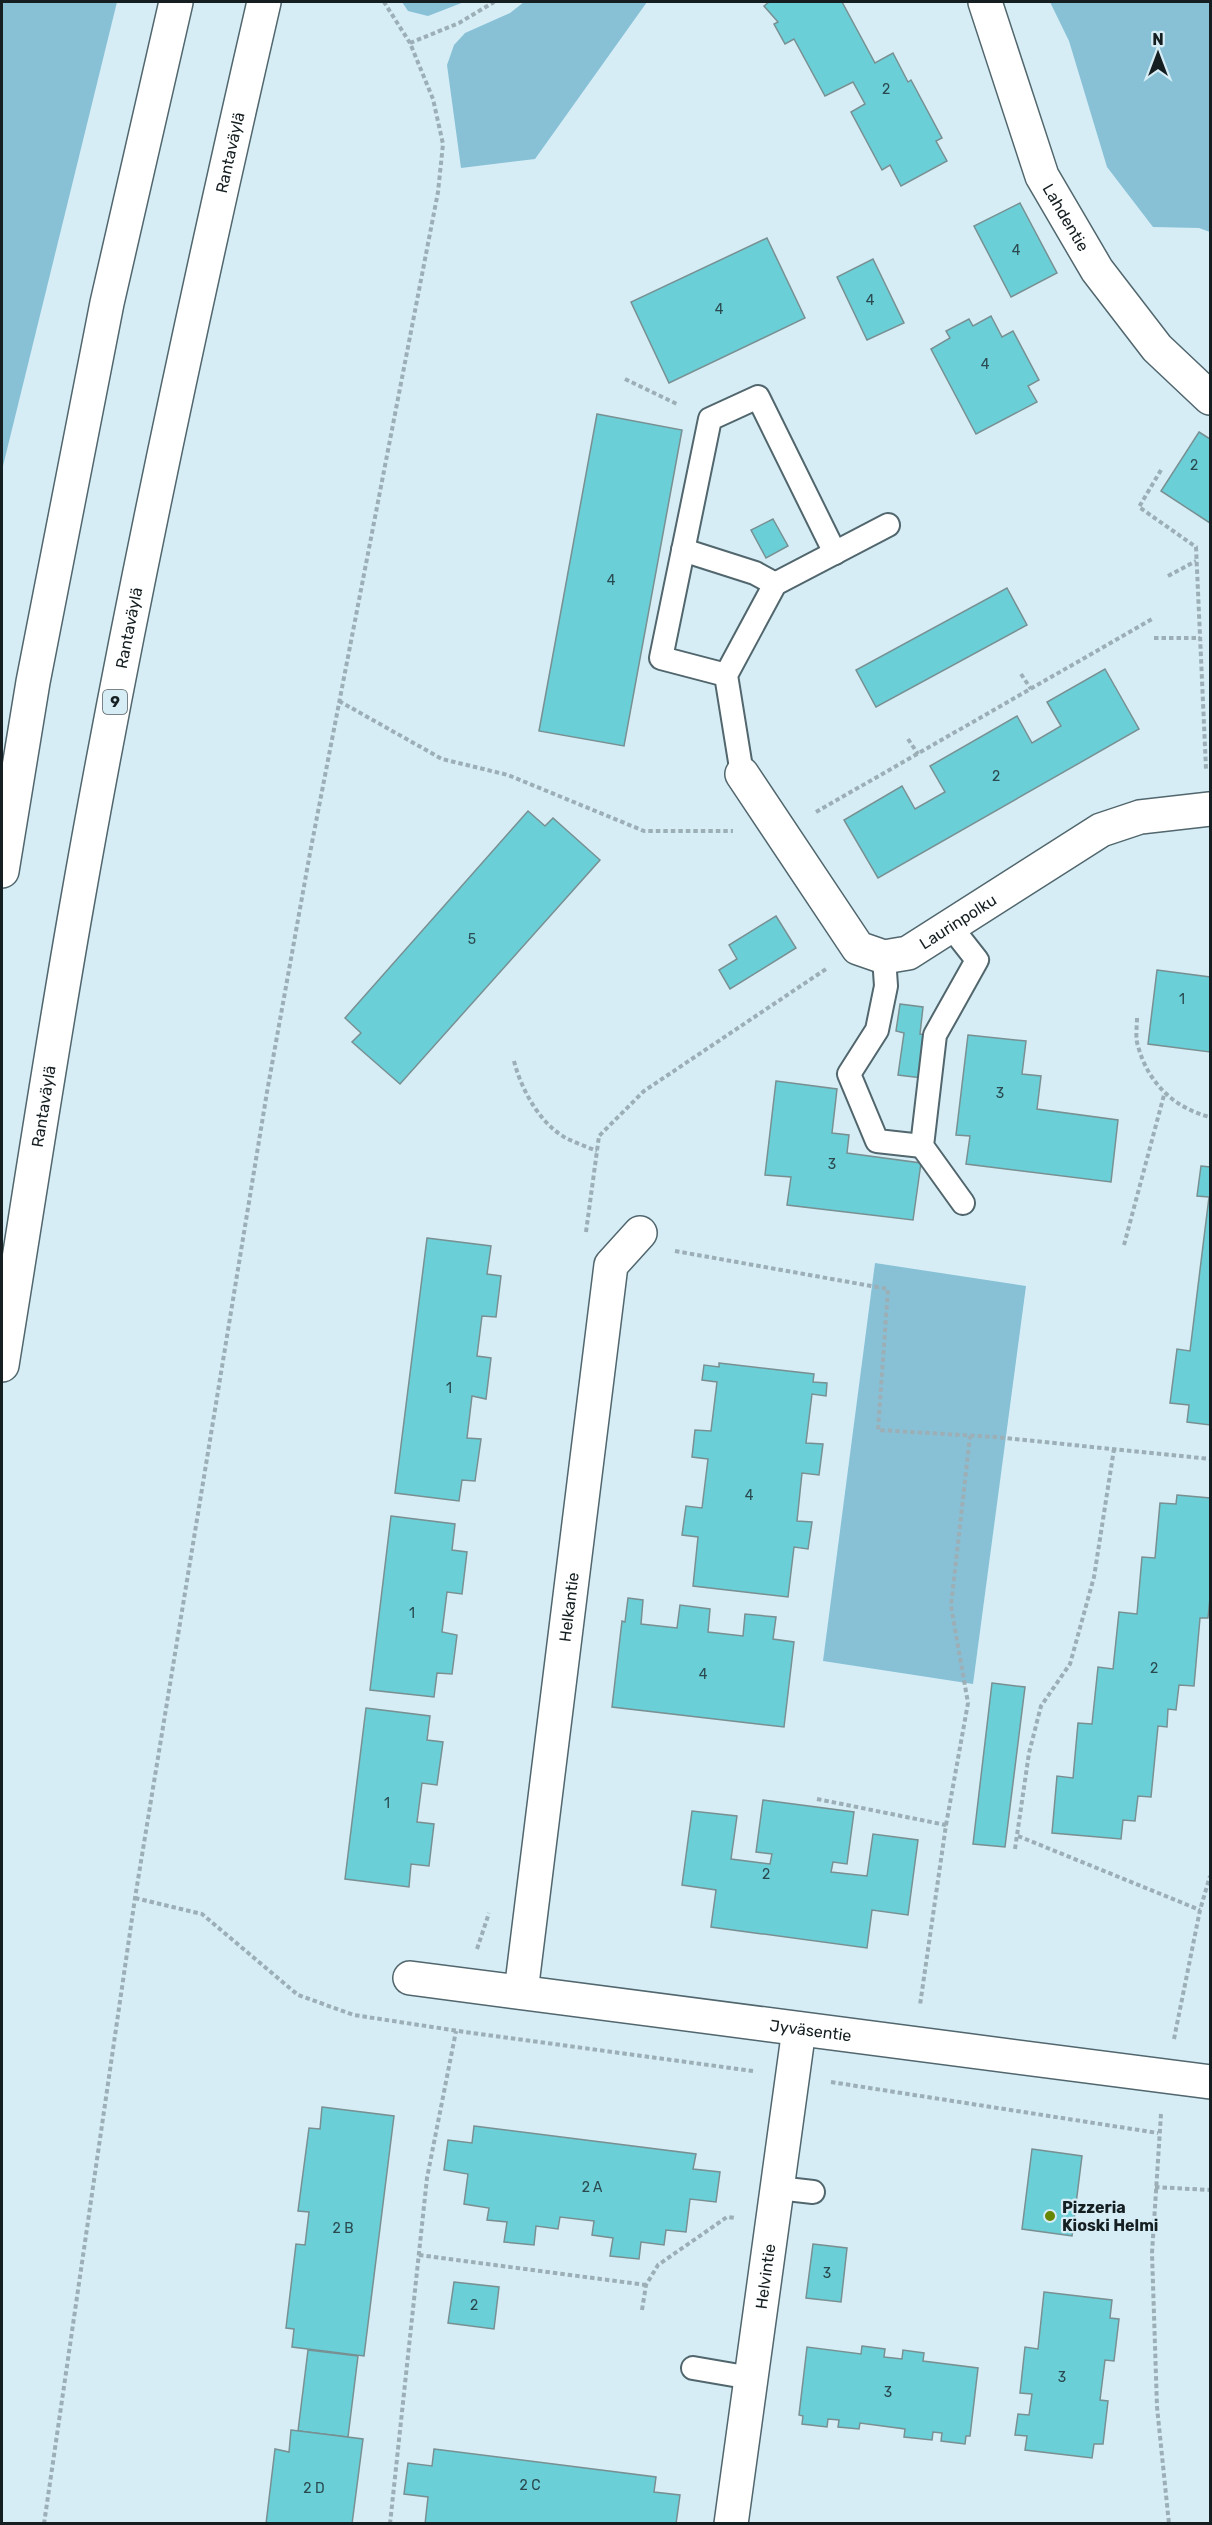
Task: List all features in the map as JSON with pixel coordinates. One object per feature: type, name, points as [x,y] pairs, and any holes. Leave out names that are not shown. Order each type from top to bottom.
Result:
[{"type":"main road","points":[[2,871],[33,682],[107,303],[176,2]]},
{"type":"main road","name":"Rantaväylä","points":[[2,1365],[77,902],[199,284],[264,2]]},
{"type":"main road","name":"Lahdentie","points":[[985,2],[1042,176],[1097,270],[1157,348],[1210,398]]},
{"type":"main road","points":[[742,774],[780,831],[871,952]]},
{"type":"main road","name":"Laurinpolku","points":[[871,952],[909,953],[1101,830],[1140,817],[1209,809]]},
{"type":"main road","name":"Helkantie","points":[[520,1992],[611,1266],[635,1238]]},
{"type":"main road","name":"Jyväsentie","points":[[410,1978],[1210,2082]]},
{"type":"main road","name":"Helvintie","points":[[731,2523],[800,2029]]},
{"type":"lane","points":[[726,675],[661,658],[710,420],[758,397],[835,553]]},
{"type":"lane","points":[[742,774],[726,675],[775,584],[888,525]]},
{"type":"lane","points":[[683,550],[754,573],[775,584]]},
{"type":"lane","points":[[951,927],[977,960],[935,1035],[922,1146],[963,1203]]},
{"type":"lane","points":[[871,952],[886,986],[878,1030],[849,1074],[878,1140],[922,1146]]},
{"type":"lane","points":[[778,2188],[813,2192]]},
{"type":"lane","points":[[693,2368],[752,2378]]},
{"type":"path","points":[[44,2523],[137,1886],[267,1092],[339,701],[438,192],[442,144],[433,99],[410,43],[384,2]]},
{"type":"path","points":[[410,43],[459,23],[494,2]]},
{"type":"path","points":[[626,379],[710,420]]},
{"type":"path","points":[[1161,470],[1139,507],[1196,547],[1209,809]]},
{"type":"path","points":[[1168,576],[1197,561]]},
{"type":"path","points":[[339,701],[442,759],[508,775],[644,831],[780,831],[1154,618]]},
{"type":"path","points":[[1154,638],[1200,638]]},
{"type":"path","points":[[1021,674],[1031,689]]},
{"type":"path","points":[[909,739],[918,754]]},
{"type":"path","points":[[585,1237],[599,1136],[644,1091],[871,952]]},
{"type":"path","points":[[1137,1018],[1137,1044],[1148,1072],[1164,1095],[1210,1118]]},
{"type":"path","points":[[514,1061],[520,1084],[549,1125],[565,1138],[597,1151]]},
{"type":"path","points":[[1124,1245],[1164,1095]]},
{"type":"path","points":[[635,1238],[888,1289],[878,1430],[970,1436],[1210,1459]]},
{"type":"path","points":[[915,2044],[946,1825],[968,1703],[951,1606],[968,1476],[970,1436]]},
{"type":"path","points":[[1016,1849],[1029,1753],[1041,1706],[1070,1664],[1094,1577],[1114,1449]]},
{"type":"path","points":[[817,1799],[946,1825]]},
{"type":"path","points":[[1018,1836],[1200,1910]]},
{"type":"path","points":[[1169,2523],[1157,2407],[1152,2253],[1158,2133],[1166,2076],[1200,1910],[1210,1876]]},
{"type":"path","points":[[390,2523],[427,2178],[456,2031]]},
{"type":"path","points":[[1155,2187],[1210,2190]]},
{"type":"path","points":[[642,2310],[646,2285],[658,2265],[727,2217],[744,2219]]},
{"type":"path","points":[[419,2255],[646,2285]]},
{"type":"shaded area","points":[[2,2],[117,2],[2,470]]},
{"type":"shaded area","points":[[402,2],[464,2],[428,16],[408,11]]},
{"type":"shaded area","points":[[524,2],[647,2],[535,159],[461,168],[447,65],[454,45],[465,33],[510,13]]},
{"type":"shaded area","points":[[1050,2],[1210,2],[1210,232],[1199,228],[1153,227],[1107,167],[1069,41]]},
{"type":"shaded area","points":[[875,1263],[1026,1286],[973,1684],[823,1661]]},
{"type":"building","points":[[769,2],[842,2],[875,63],[893,53],[908,82],[911,80],[942,138],[936,141],[947,161],[901,186],[890,165],[882,170],[851,112],[865,104],[853,82],[825,96],[794,39],[785,44],[774,24],[778,22],[764,6]]},
{"type":"building","points":[[1020,203],[1057,273],[1011,297],[974,226]]},
{"type":"building","points":[[767,238],[805,318],[669,383],[631,302]]},
{"type":"building","points":[[873,259],[904,323],[867,340],[837,277]]},
{"type":"building","points":[[991,316],[1002,337],[1013,331],[1039,380],[1028,386],[1037,402],[976,434],[931,349],[950,338],[946,331],[969,319],[973,326]]},
{"type":"building","points":[[597,414],[682,430],[624,746],[539,731]]},
{"type":"building","points":[[1199,432],[1210,439],[1210,523],[1161,491]]},
{"type":"building","points":[[773,519],[788,546],[766,558],[751,530]]},
{"type":"building","points":[[1007,588],[1027,625],[876,707],[856,670]]},
{"type":"building","points":[[1105,669],[1139,729],[878,878],[844,820],[902,786],[915,809],[945,792],[930,766],[1017,716],[1032,743],[1061,726],[1047,702]]},
{"type":"building","points":[[528,811],[545,826],[553,818],[600,860],[400,1084],[352,1042],[361,1033],[345,1018]]},
{"type":"building","points":[[776,916],[796,948],[730,989],[719,970],[737,959],[729,945]]},
{"type":"building","points":[[1157,970],[1210,977],[1210,1052],[1148,1044]]},
{"type":"building","points":[[900,1004],[923,1007],[920,1034],[928,1035],[922,1078],[898,1075],[904,1033],[896,1031]]},
{"type":"building","points":[[968,1035],[1026,1041],[1022,1074],[1041,1076],[1037,1109],[1118,1120],[1111,1182],[966,1164],[970,1136],[956,1135]]},
{"type":"building","points":[[776,1081],[837,1089],[832,1133],[849,1135],[847,1153],[921,1163],[913,1220],[787,1205],[791,1177],[765,1175]]},
{"type":"building","points":[[1201,1166],[1210,1167],[1210,1425],[1187,1422],[1189,1405],[1170,1403],[1177,1349],[1190,1351],[1209,1197],[1197,1196]]},
{"type":"building","points":[[427,1238],[491,1246],[487,1274],[501,1276],[496,1317],[482,1316],[477,1356],[491,1358],[486,1399],[472,1396],[467,1438],[481,1439],[475,1481],[462,1480],[459,1501],[395,1493]]},
{"type":"building","points":[[719,1363],[814,1374],[813,1382],[827,1383],[826,1396],[812,1394],[806,1443],[823,1444],[819,1475],[802,1473],[797,1521],[812,1522],[808,1549],[794,1547],[788,1597],[693,1586],[698,1537],[682,1535],[686,1506],[702,1508],[708,1459],[692,1457],[695,1430],[711,1431],[717,1382],[702,1380],[704,1365],[719,1367]]},
{"type":"building","points":[[1177,1495],[1210,1498],[1210,1598],[1208,1618],[1200,1618],[1194,1686],[1179,1685],[1176,1710],[1168,1709],[1167,1727],[1158,1726],[1151,1797],[1138,1796],[1135,1821],[1123,1820],[1121,1839],[1052,1833],[1057,1776],[1073,1778],[1078,1723],[1092,1724],[1098,1667],[1113,1669],[1119,1612],[1137,1614],[1142,1557],[1155,1558],[1160,1503],[1176,1504]]},
{"type":"building","points":[[391,1516],[455,1524],[452,1550],[467,1552],[462,1594],[447,1592],[442,1632],[457,1635],[452,1674],[437,1673],[434,1697],[370,1690]]},
{"type":"building","points":[[628,1598],[643,1600],[641,1624],[677,1628],[680,1605],[710,1609],[708,1632],[743,1636],[745,1614],[776,1617],[773,1639],[794,1642],[784,1727],[612,1707],[622,1621],[625,1622]]},
{"type":"building","points":[[992,1683],[1025,1687],[1005,1847],[973,1844]]},
{"type":"building","points":[[366,1708],[430,1716],[427,1740],[443,1742],[437,1785],[422,1783],[417,1822],[434,1824],[429,1866],[411,1864],[409,1887],[345,1879]]},
{"type":"building","points":[[763,1800],[854,1812],[847,1864],[833,1862],[831,1872],[867,1876],[873,1834],[918,1840],[908,1915],[872,1910],[867,1948],[711,1927],[716,1890],[682,1885],[692,1811],[737,1816],[731,1859],[770,1864],[772,1854],[756,1852]]},
{"type":"building","points":[[322,2107],[394,2116],[364,2356],[292,2347],[294,2329],[286,2328],[296,2244],[305,2245],[309,2212],[298,2211],[309,2128],[320,2129]]},
{"type":"building","points":[[474,2126],[696,2154],[693,2169],[720,2172],[716,2202],[690,2199],[686,2232],[666,2230],[664,2245],[641,2242],[639,2259],[610,2256],[613,2238],[592,2235],[594,2221],[560,2217],[558,2229],[536,2226],[534,2245],[504,2242],[507,2222],[487,2220],[489,2208],[464,2204],[468,2174],[444,2170],[448,2140],[472,2143]]},
{"type":"building","points":[[1032,2149],[1082,2156],[1072,2236],[1022,2229]]},
{"type":"building","points":[[813,2244],[847,2248],[841,2302],[806,2298]]},
{"type":"building","points":[[454,2282],[499,2287],[494,2329],[448,2323]]},
{"type":"building","points":[[1044,2292],[1112,2300],[1110,2318],[1119,2319],[1114,2361],[1105,2360],[1100,2400],[1108,2401],[1103,2444],[1094,2444],[1092,2458],[1025,2450],[1027,2436],[1015,2435],[1018,2414],[1029,2415],[1032,2394],[1020,2393],[1025,2347],[1038,2349]]},
{"type":"building","points":[[862,2346],[885,2349],[884,2357],[902,2359],[903,2350],[924,2353],[923,2361],[978,2368],[970,2436],[966,2436],[965,2444],[941,2441],[942,2433],[933,2432],[932,2440],[904,2437],[905,2429],[860,2423],[859,2429],[838,2427],[839,2420],[828,2419],[827,2427],[802,2424],[803,2416],[799,2415],[807,2347],[861,2354]]},
{"type":"building","points":[[308,2350],[358,2356],[348,2437],[298,2431]]},
{"type":"building","points":[[291,2430],[363,2439],[352,2524],[266,2524],[275,2449],[289,2452]]},
{"type":"building","points":[[434,2449],[656,2477],[654,2492],[680,2495],[676,2524],[425,2524],[428,2497],[404,2494],[408,2463],[432,2466]]},
{"type":"place","name":"Pizzeria Kioski Helmi","points":[[1050,2216]]}]
